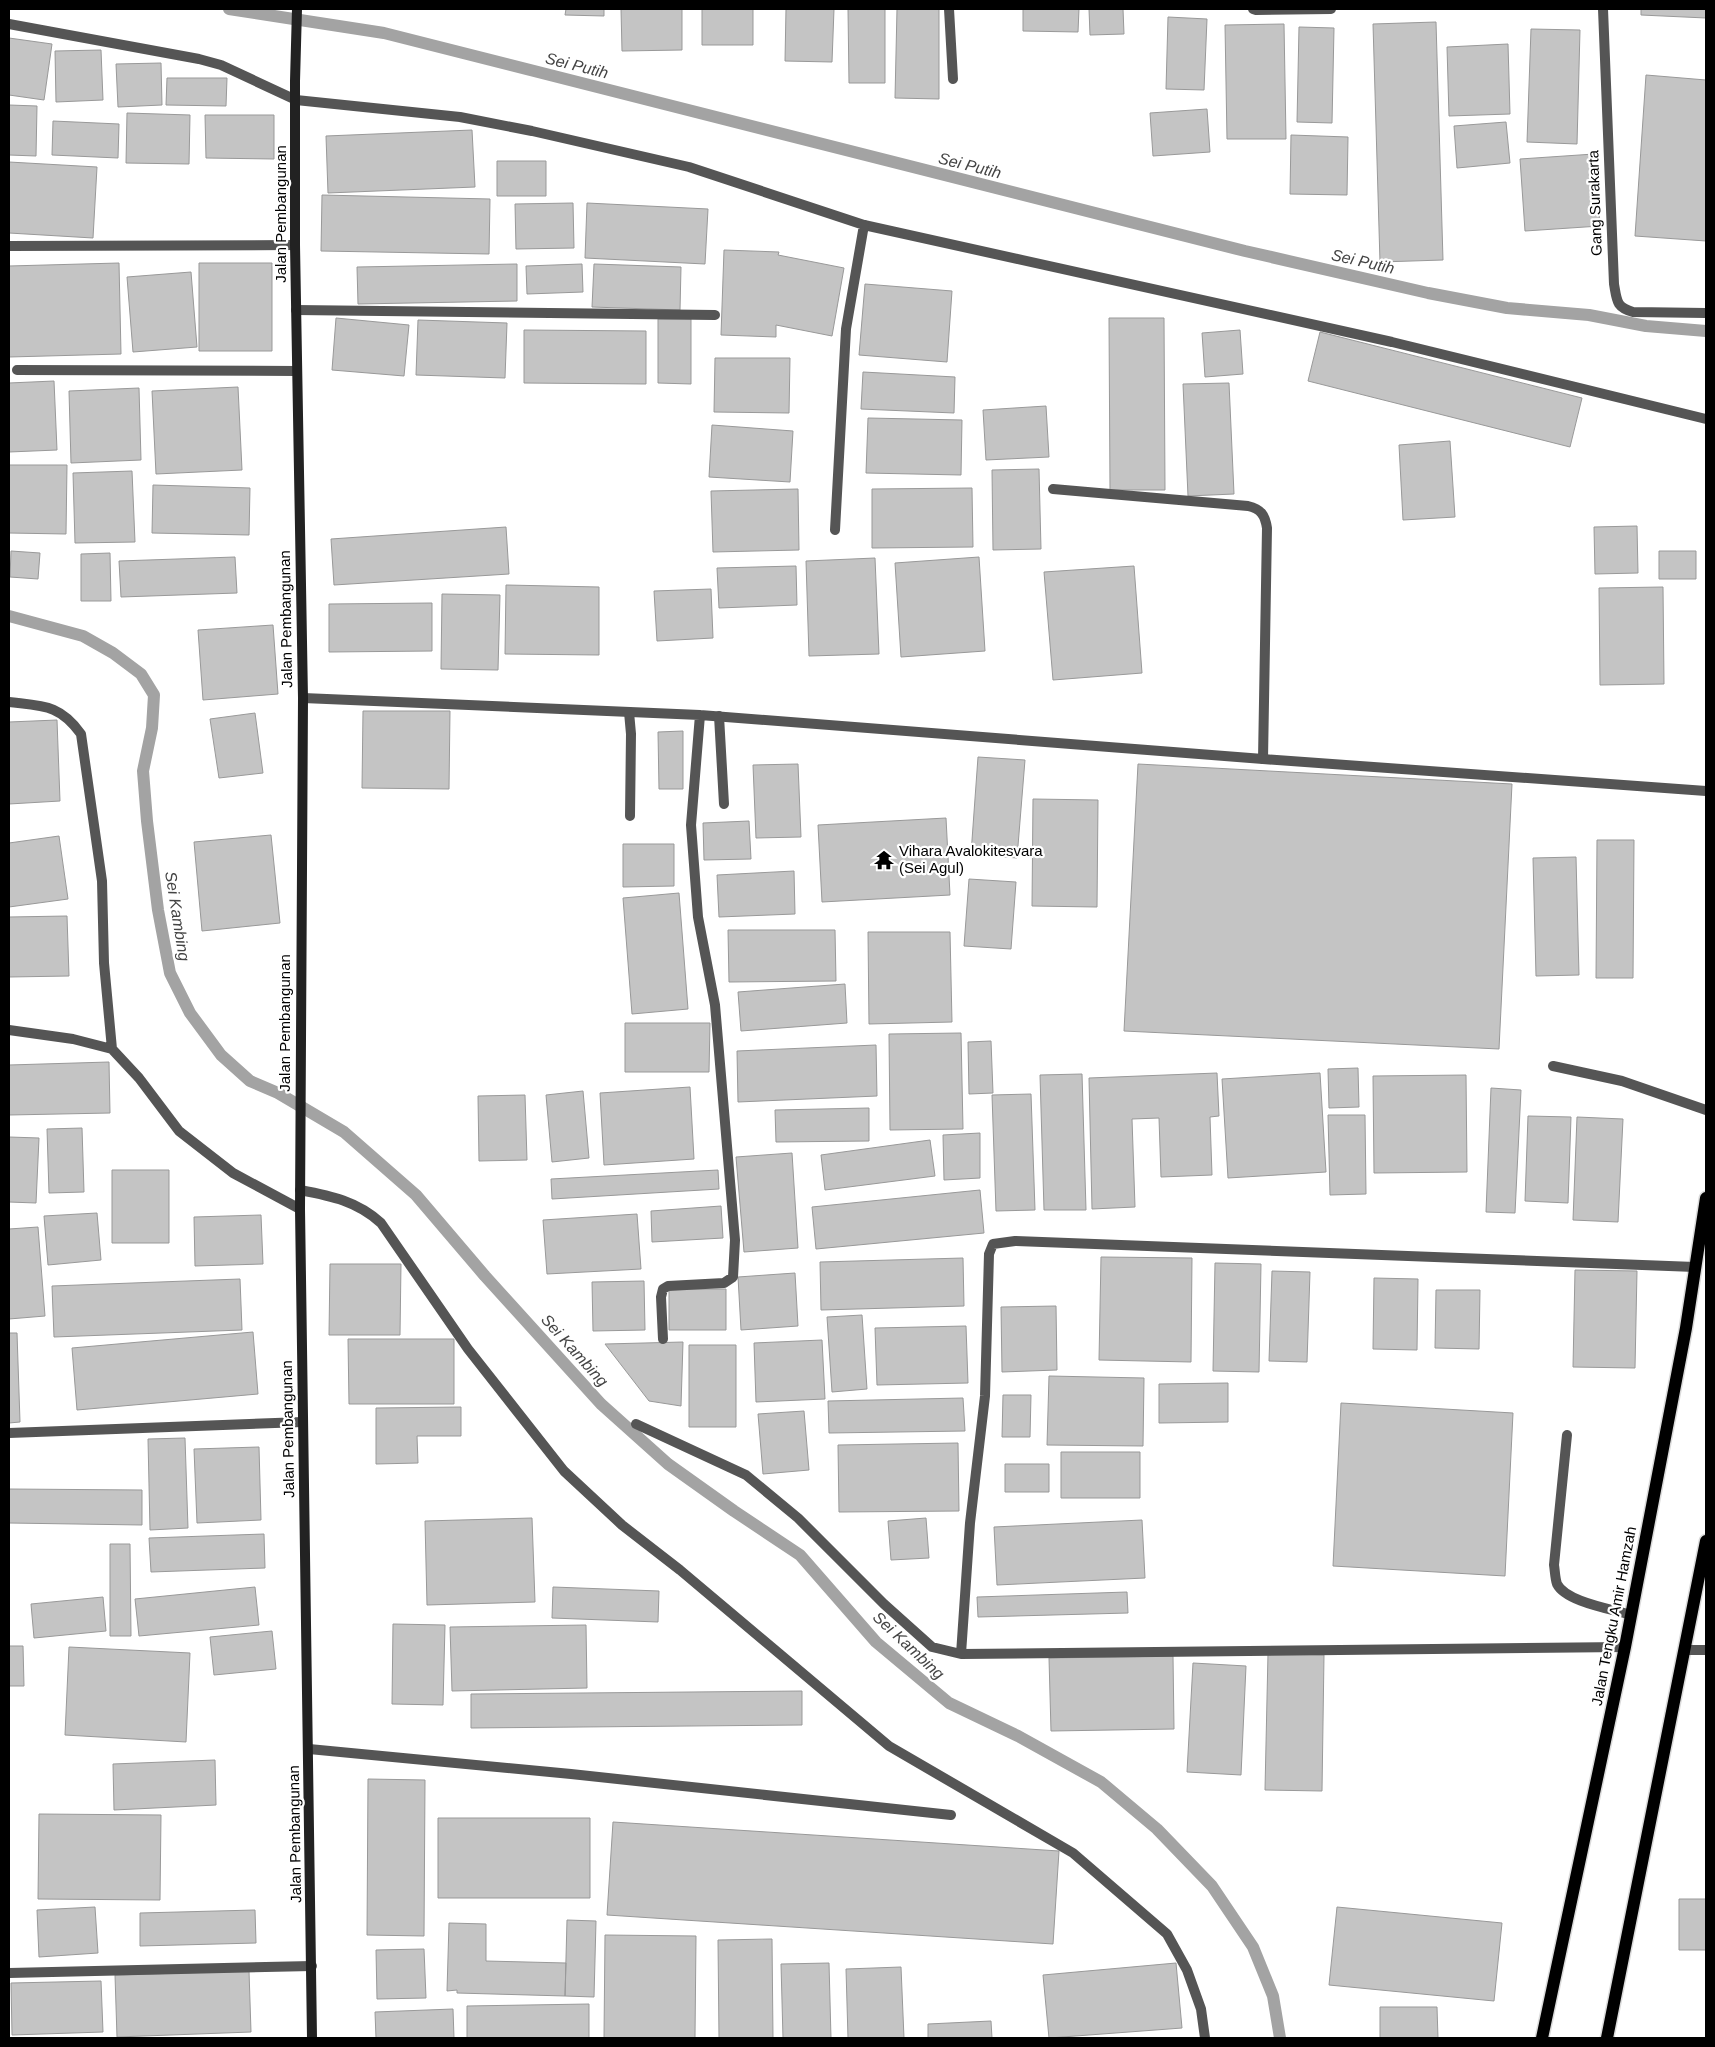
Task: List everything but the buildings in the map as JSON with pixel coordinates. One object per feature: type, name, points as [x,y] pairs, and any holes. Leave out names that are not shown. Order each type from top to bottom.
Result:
[{"type":"main road","name":"Jalan Tengku Amir Hamzah","points":[[1542,2038],[1625,1647],[1684,1338],[1695,1267],[1704,1235],[1706,1198]]},
{"type":"main road","points":[[1607,2038],[1706,1542]]},
{"type":"street","name":"Jalan Pembangunan","points":[[297,9],[295,245],[303,698],[300,1209],[312,2038]]},
{"type":"street","points":[[949,9],[953,79]]},
{"type":"street","points":[[1253,9],[1331,9]]},
{"type":"street","name":"Gang Surakarta","points":[[1603,9],[1614,284],[1617,301],[1622,308],[1633,312],[1706,313]]},
{"type":"street","points":[[9,24],[199,58],[221,65],[296,100],[460,117],[532,131],[689,167],[864,225],[1392,342],[1706,420]]},
{"type":"street","points":[[835,530],[846,329],[864,225]]},
{"type":"street","points":[[9,246],[295,245]]},
{"type":"street","points":[[296,310],[715,314]]},
{"type":"street","points":[[17,370],[297,371]]},
{"type":"street","points":[[1053,489],[1248,506],[1258,508],[1265,517],[1263,759]]},
{"type":"street","points":[[303,698],[719,716],[1263,759],[1706,791]]},
{"type":"street","points":[[9,702],[44,707],[59,712],[71,720],[81,734],[102,881],[104,963],[112,1050]]},
{"type":"street","points":[[629,712],[631,734],[630,816]]},
{"type":"street","points":[[663,1339],[661,1297],[663,1290],[668,1286],[724,1283],[733,1277],[735,1240],[715,1005],[698,917],[691,825],[700,715]]},
{"type":"street","points":[[719,716],[724,804]]},
{"type":"street","points":[[9,1030],[73,1039],[112,1050],[139,1078],[179,1131],[233,1173],[300,1209]]},
{"type":"street","points":[[1553,1066],[1622,1081],[1706,1110]]},
{"type":"street","points":[[300,1190],[335,1197],[368,1210],[381,1223],[468,1349],[558,1463],[622,1525],[680,1570],[889,1746],[1073,1853],[1167,1934],[1187,1970],[1201,2009],[1205,2038]]},
{"type":"street","points":[[961,1654],[970,1522],[985,1396],[989,1254],[993,1244],[1015,1241],[1695,1267]]},
{"type":"street","points":[[9,1432],[303,1422]]},
{"type":"street","points":[[636,1424],[746,1475],[792,1513],[884,1604],[932,1647],[961,1654],[1625,1647]]},
{"type":"street","points":[[1567,1434],[1554,1565],[1557,1583],[1563,1592],[1574,1598],[1631,1615]]},
{"type":"street","points":[[1685,1650],[1706,1650]]},
{"type":"street","points":[[309,1749],[561,1773],[951,1815]]},
{"type":"street","points":[[9,1973],[312,1966]]},
{"type":"waterway","name":"Sei Putih","points":[[229,9],[384,33],[1245,251],[1428,293],[1507,308],[1589,315],[1646,326],[1706,331]]},
{"type":"waterway","name":"Sei Kambing","points":[[9,616],[83,636],[113,653],[141,674],[154,695],[152,728],[143,771],[158,910],[170,973],[190,1013],[221,1055],[250,1081],[278,1093],[344,1132],[416,1195],[485,1276],[601,1404],[668,1464],[800,1555],[876,1642],[949,1703],[1018,1736],[1101,1782],[1157,1829],[1212,1886],[1253,1947],[1273,1996],[1280,2038]]},
{"type":"place","name":"Vihara Avalokitesvara (Sei Agul)","points":[[884,860]]}]
